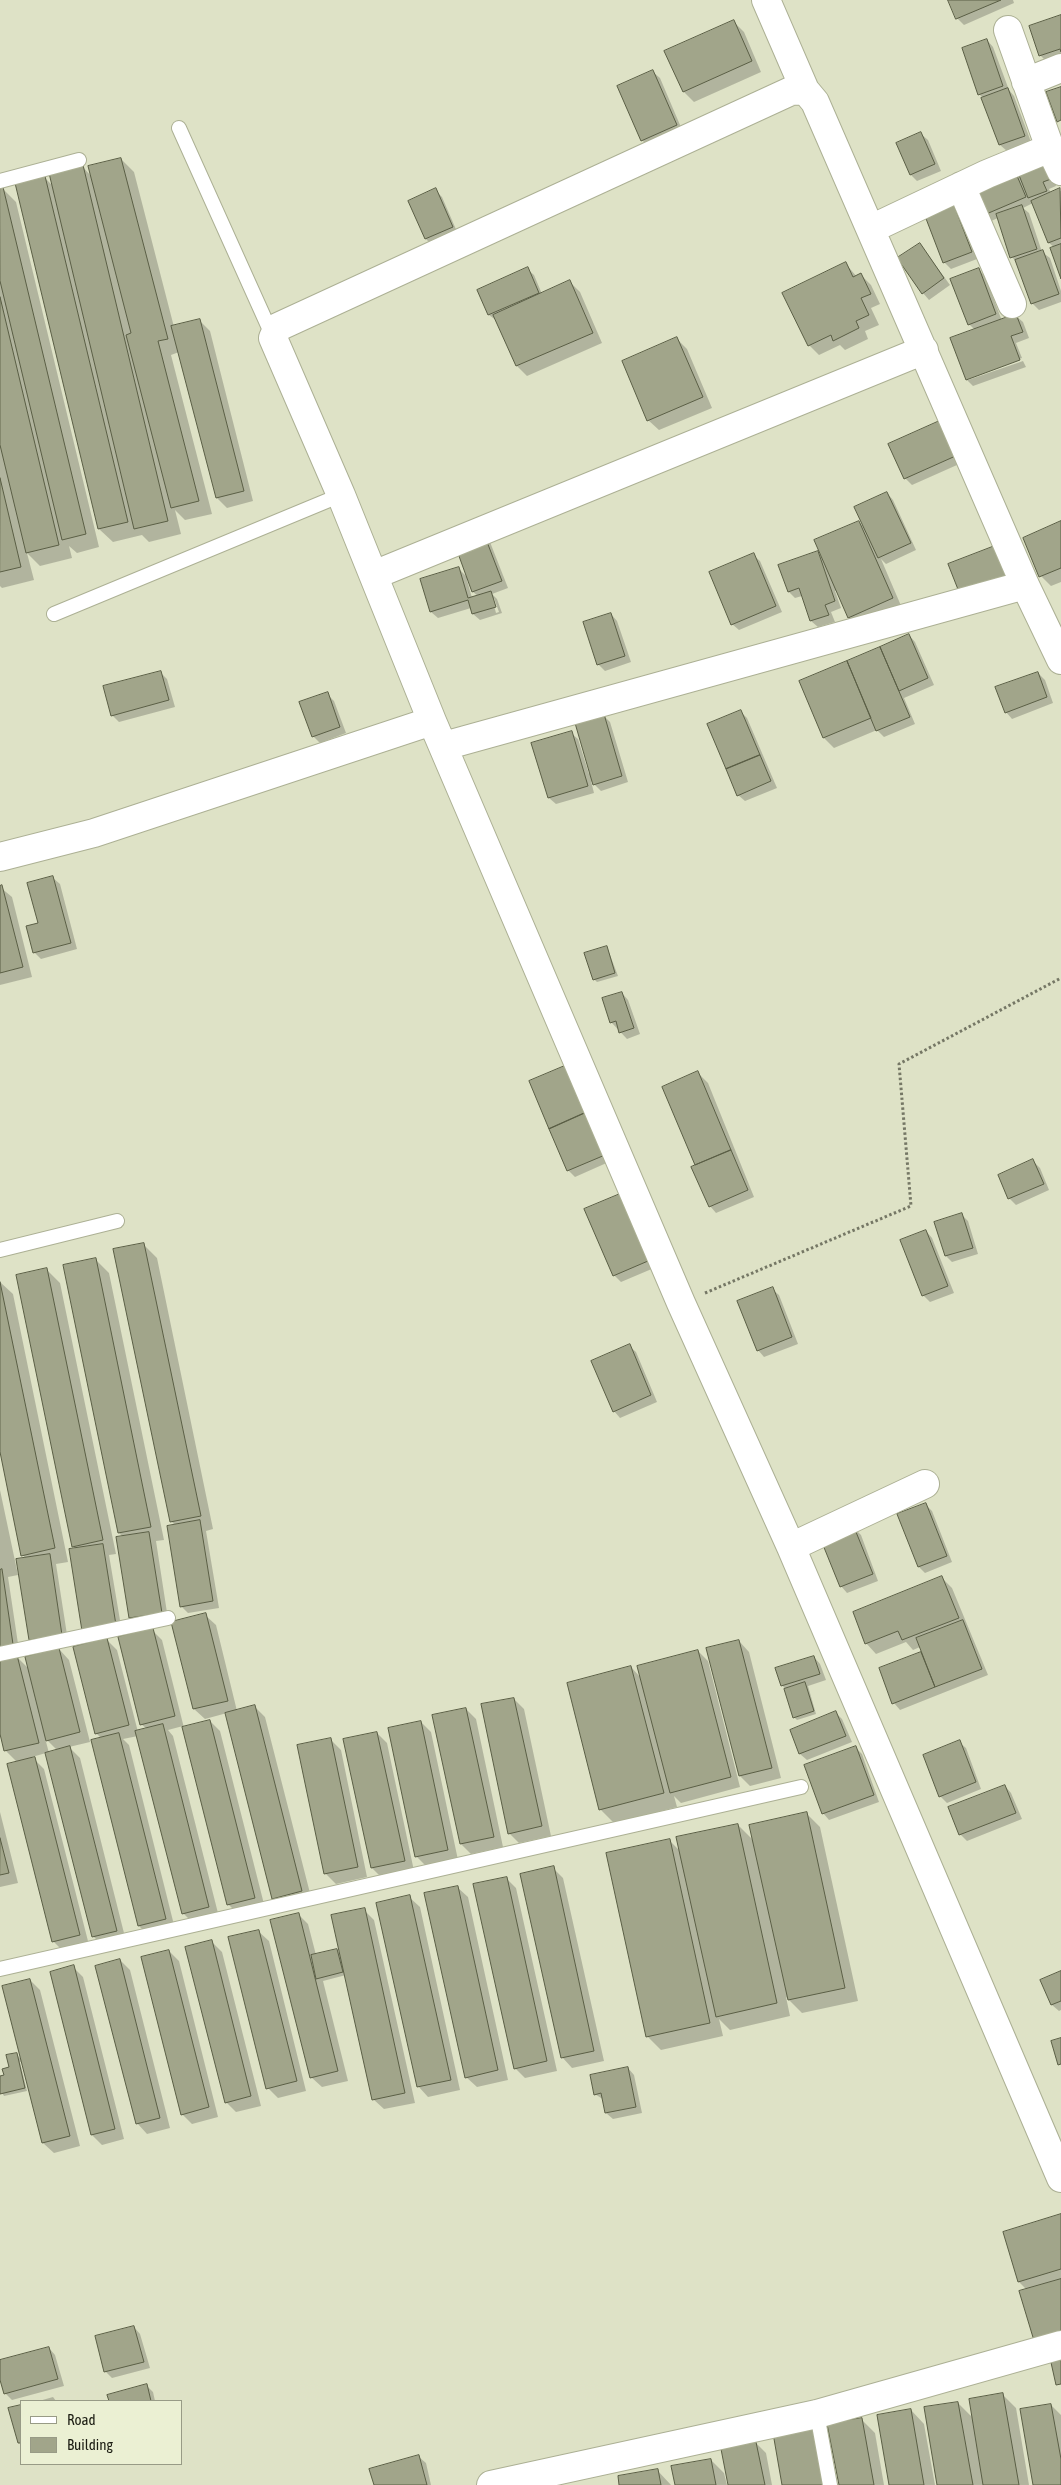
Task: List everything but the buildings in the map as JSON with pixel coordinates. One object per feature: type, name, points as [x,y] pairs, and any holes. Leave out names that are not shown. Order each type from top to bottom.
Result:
[{"type":"street","points":[[766,0],[805,90],[815,102],[1025,585],[1059,647]]},
{"type":"street","points":[[871,229],[961,186],[1056,159],[1008,30]]},
{"type":"street","points":[[1026,82],[1061,68]]},
{"type":"street","points":[[805,90],[791,91],[278,327],[273,338],[341,495],[432,721],[681,1303],[791,1547],[1061,2178]]},
{"type":"street","points":[[961,186],[1012,304]]},
{"type":"street","points":[[374,576],[924,350]]},
{"type":"street","points":[[444,746],[1025,585]]},
{"type":"street","points":[[0,857],[94,833],[432,721]]},
{"type":"street","points":[[791,1547],[925,1484]]},
{"type":"street","points":[[490,2485],[817,2414],[1061,2345]]},
{"type":"lane","points":[[179,128],[273,338]]},
{"type":"lane","points":[[0,180],[79,160]]},
{"type":"lane","points":[[54,614],[341,495]]},
{"type":"lane","points":[[0,1250],[117,1221]]},
{"type":"lane","points":[[0,1654],[168,1618]]},
{"type":"lane","points":[[0,1969],[801,1787]]},
{"type":"lane","points":[[817,2414],[830,2485]]},
{"type":"path","points":[[681,1303],[912,1206],[899,1064],[1061,978]]}]
